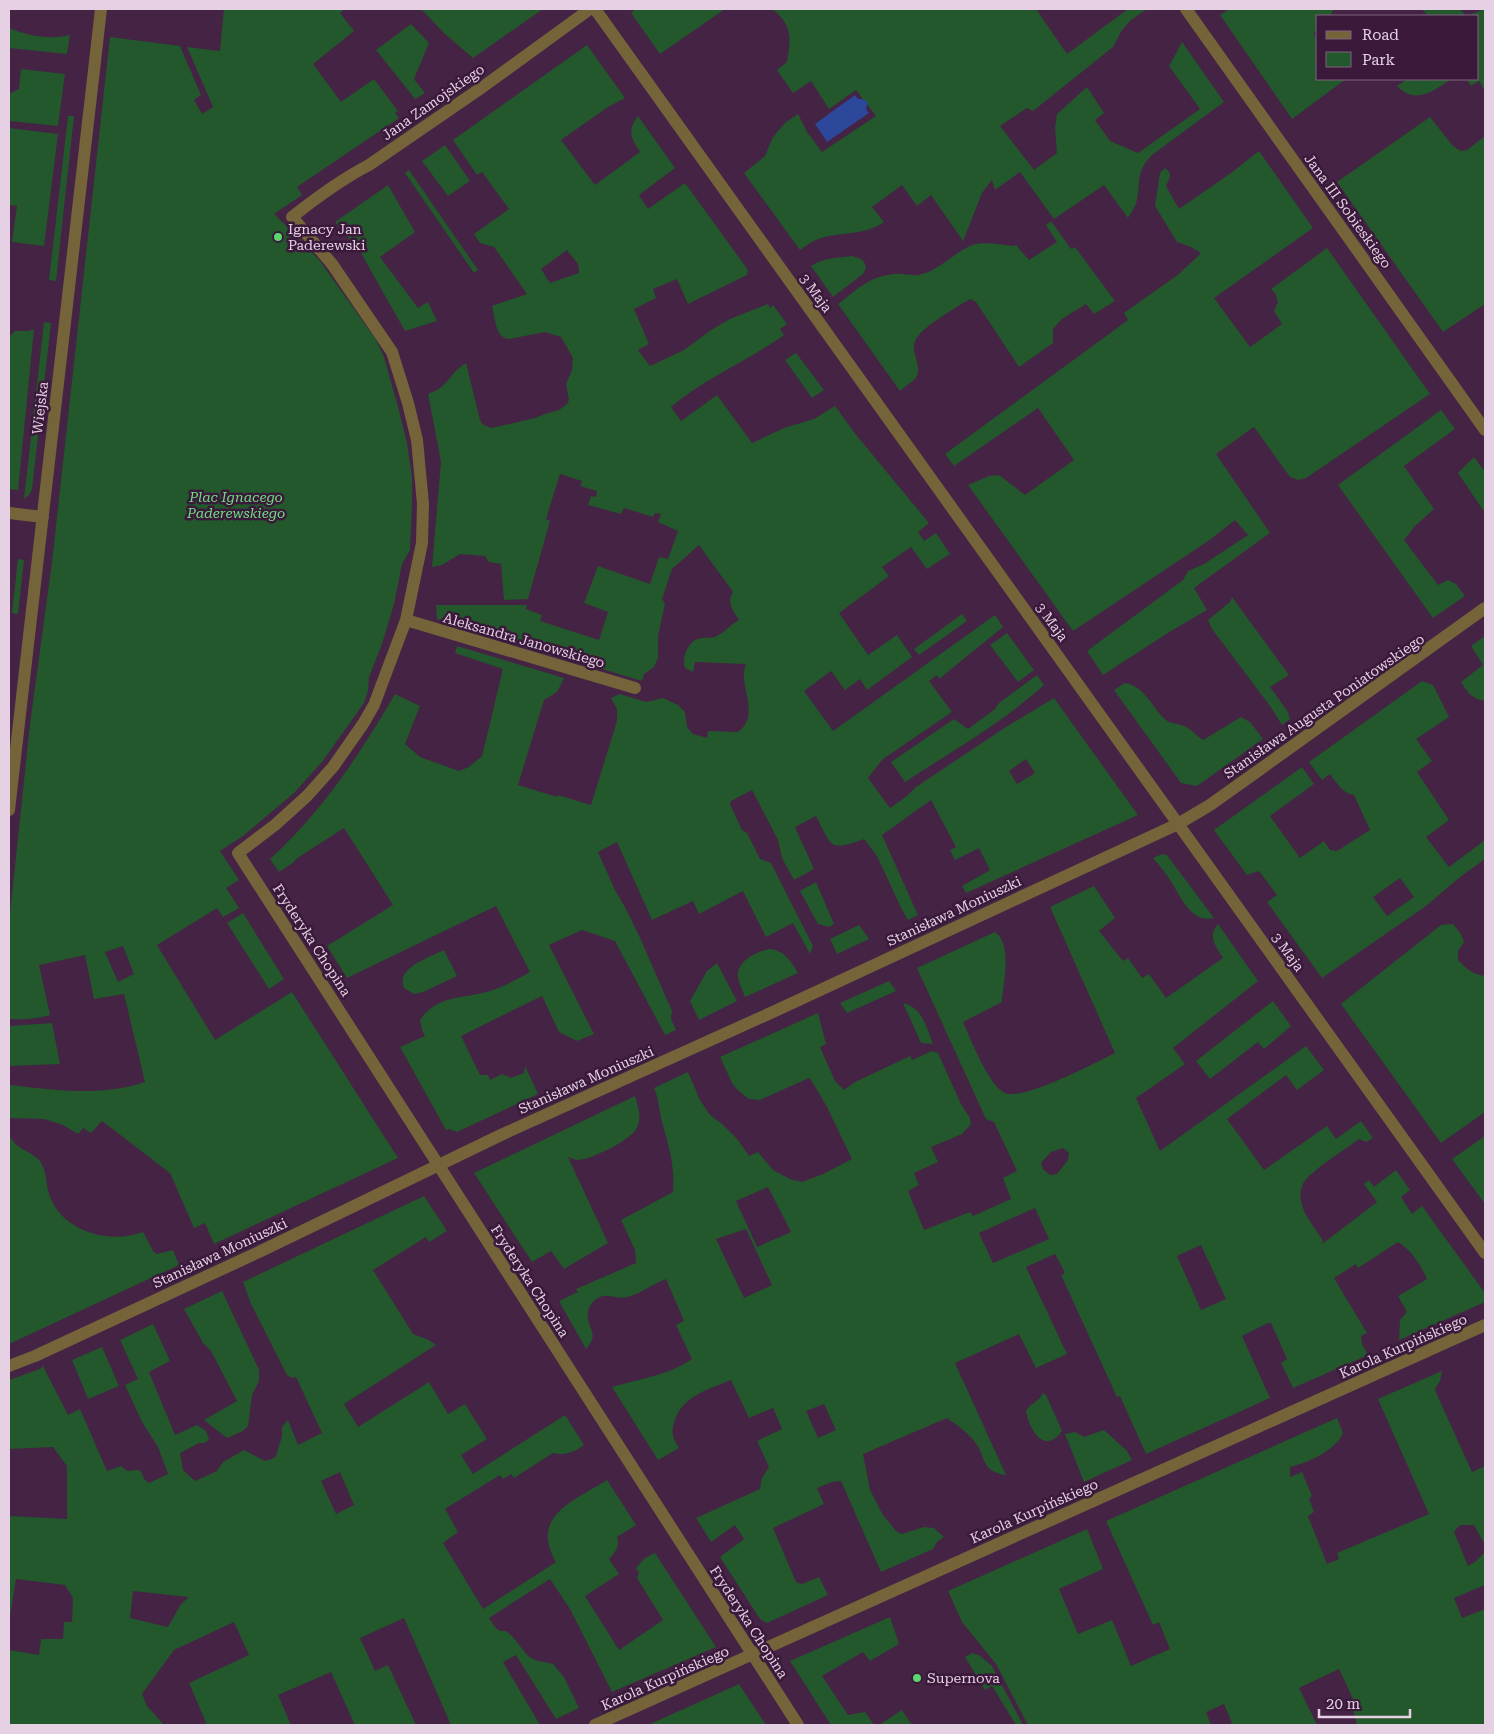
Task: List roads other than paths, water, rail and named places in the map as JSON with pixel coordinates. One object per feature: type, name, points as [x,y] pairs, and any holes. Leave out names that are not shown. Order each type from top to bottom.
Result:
[{"type":"street","name":"Wiejska","points":[[9,810],[101,9]]},
{"type":"street","name":"Jana Zamojskiego","points":[[406,620],[422,548],[423,504],[417,440],[397,364],[386,340],[332,264],[292,217],[350,175],[369,165],[476,91],[590,9]]},
{"type":"street","name":"3 Maja","points":[[595,9],[1485,1253]]},
{"type":"street","name":"Jana III Sobieskiego","points":[[1186,9],[1409,320],[1485,430]]},
{"type":"street","points":[[9,514],[43,517]]},
{"type":"street","name":"Stanisława Augusta Poniatowskiego","points":[[1178,824],[1255,774],[1485,608]]},
{"type":"street","name":"Aleksandra Janowskiego","points":[[406,620],[634,688]]},
{"type":"street","name":"Fryderyka Chopina","points":[[406,620],[374,705],[333,767],[275,825],[238,853],[798,1725]]},
{"type":"street","name":"Stanisława Moniuszki","points":[[9,1366],[80,1335],[512,1130],[775,1011],[1178,824]]},
{"type":"street","name":"Karola Kurpińskiego","points":[[595,1725],[1485,1325]]},
{"type":"water","points":[[855,95],[858,99],[863,99],[868,103],[866,109],[869,113],[827,142],[815,124]]},
{"type":"place","name":"Ignacy Jan Paderewski","points":[[278,237]]},
{"type":"place","name":"Supernova","points":[[917,1678]]},
{"type":"park label","name":"Plac Ignacego Paderewskiego","points":[[236,506]]}]
